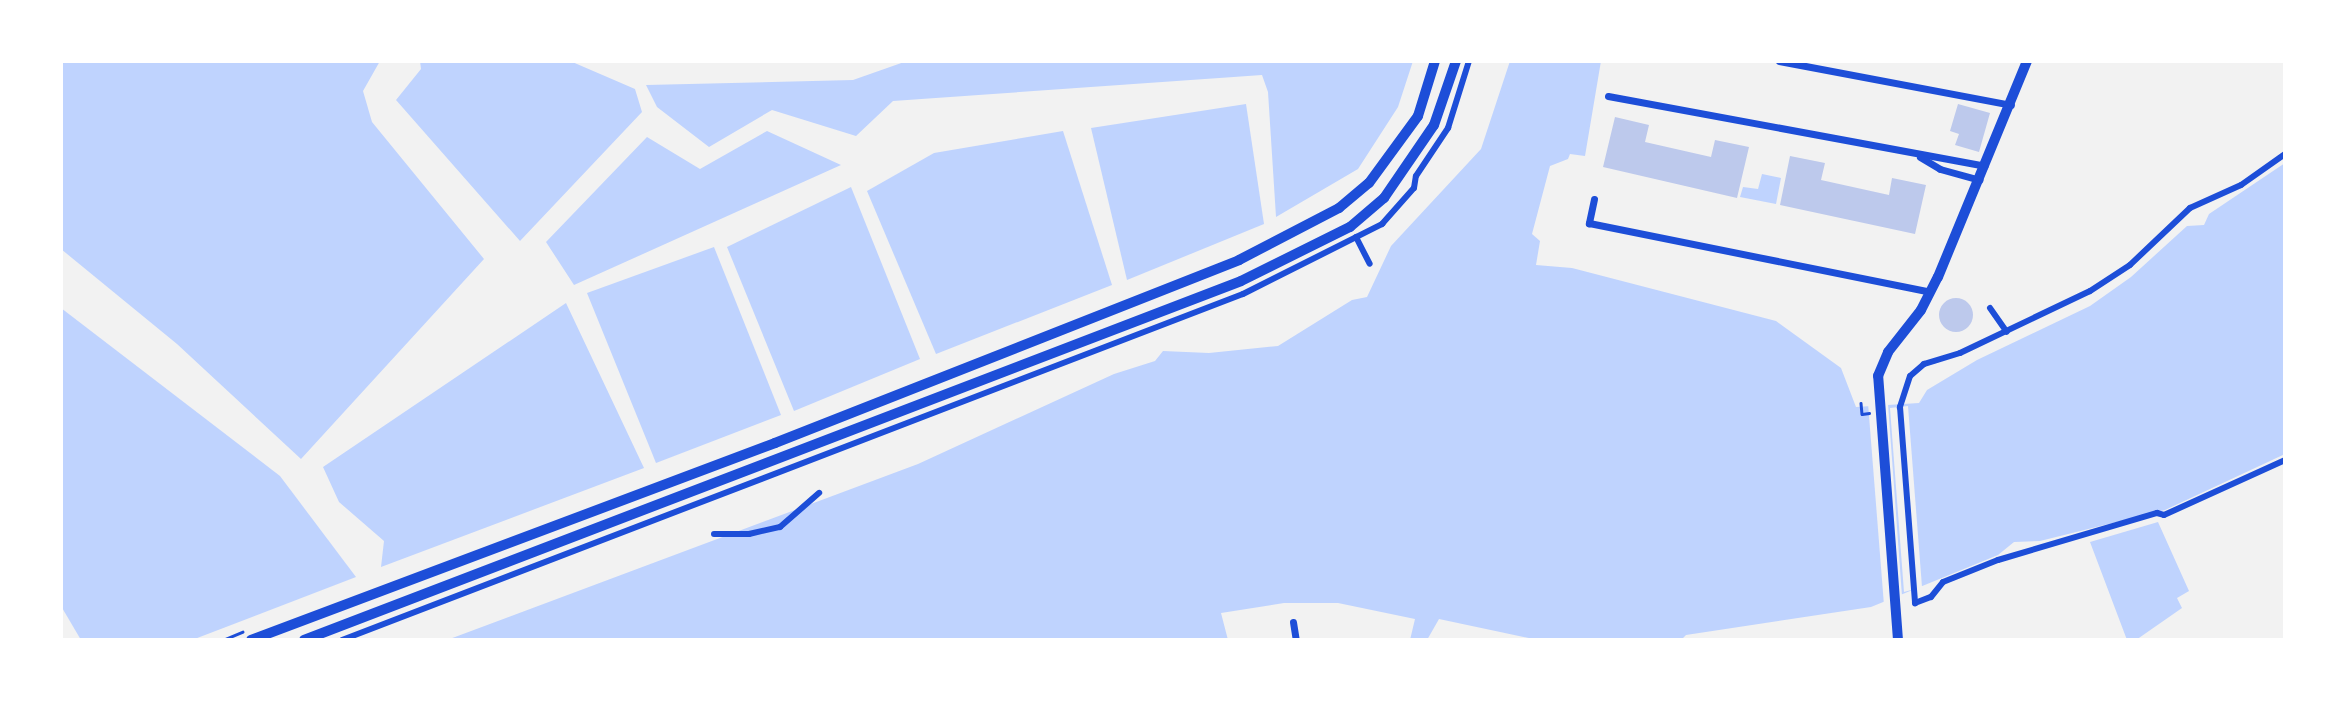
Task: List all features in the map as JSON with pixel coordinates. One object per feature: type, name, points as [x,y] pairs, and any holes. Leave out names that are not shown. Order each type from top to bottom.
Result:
[{"type":"main road","points":[[249,635],[742,455],[1239,260],[1339,208],[1369,183],[1418,116],[1435,61]]},
{"type":"main road","points":[[304,640],[1241,281],[1350,227],[1384,198],[1434,125],[1456,61]]},
{"type":"main road","points":[[1898,640],[1877,385],[1888,352],[1930,292],[1987,166],[2028,61]]},
{"type":"main road","points":[[742,455],[748,471]]},
{"type":"street","points":[[342,640],[1243,294],[1382,224],[1414,188],[1416,176],[1448,128],[1469,61]]},
{"type":"street","points":[[1779,61],[2011,105]]},
{"type":"street","points":[[1608,96],[1919,156],[1942,155],[1987,166]]},
{"type":"street","points":[[2285,154],[2241,184],[2190,208],[2113,277],[2007,332],[1916,369],[1904,386],[1900,407],[1915,603],[1931,597],[1943,582],[1998,560],[2157,513],[2164,515],[2285,460]]},
{"type":"street","points":[[1919,156],[1940,169],[1981,180]]},
{"type":"street","points":[[1594,199],[1589,223],[1930,292]]},
{"type":"street","points":[[1356,237],[1370,264]]},
{"type":"street","points":[[1990,308],[2007,332]]},
{"type":"street","points":[[714,534],[749,534],[780,527],[819,493]]},
{"type":"street","points":[[1293,622],[1296,640]]},
{"type":"path","points":[[223,640],[249,635]]},
{"type":"water","points":[[61,61],[380,61],[363,91],[372,122],[484,259],[301,459],[177,344],[61,249]]},
{"type":"water","points":[[420,61],[570,61],[635,89],[642,112],[520,241],[396,100],[421,69]]},
{"type":"water","points":[[907,61],[1413,61],[1398,107],[1358,169],[1276,217],[1268,92],[1262,75],[893,101],[856,136],[772,110],[709,147],[657,107],[646,85],[853,80]]},
{"type":"water","points":[[1510,61],[1601,61],[1585,156],[1570,154],[1568,159],[1550,166],[1532,234],[1540,241],[1536,265],[1572,268],[1776,321],[1841,368],[1856,407],[1919,403],[1927,390],[1977,360],[2090,306],[2131,277],[2187,226],[2204,225],[2209,214],[2285,163],[2285,454],[2165,510],[2040,541],[2014,542],[1998,555],[1871,607],[1686,635],[1681,640],[1538,640],[1439,619],[1427,640],[1410,640],[1415,619],[1338,603],[1284,603],[1221,613],[1228,640],[447,640],[918,464],[1114,374],[1155,361],[1163,351],[1209,353],[1278,346],[1352,300],[1367,297],[1391,246],[1481,149]]},
{"type":"water","points":[[1246,104],[1264,224],[1127,280],[1091,128]]},
{"type":"water","points":[[767,131],[841,165],[574,285],[546,242],[647,137],[700,169]]},
{"type":"water","points":[[1063,131],[1112,285],[936,354],[867,191],[934,153]]},
{"type":"water","points":[[1762,174],[1781,178],[1776,204],[1740,197],[1743,187],[1758,189]]},
{"type":"water","points":[[851,187],[920,359],[794,411],[727,247]]},
{"type":"water","points":[[714,247],[781,415],[656,463],[587,293]]},
{"type":"water","points":[[566,303],[644,468],[381,567],[384,541],[339,502],[323,467]]},
{"type":"water","points":[[61,308],[280,476],[356,577],[192,640],[81,640],[61,606]]},
{"type":"water","points":[[2158,522],[2189,591],[2177,598],[2182,608],[2136,640],[2127,640],[2090,542]]},
{"type":"pier","points":[[1868,403],[1888,404],[1902,596],[1884,605]]},
{"type":"pier","points":[[1908,406],[1922,587],[1904,592],[1890,408]]},
{"type":"building","points":[[1958,104],[1990,113],[1979,152],[1955,145],[1959,134],[1950,131]]},
{"type":"building","points":[[1615,117],[1649,125],[1645,142],[1711,157],[1715,140],[1749,147],[1737,198],[1603,167]]},
{"type":"building","points":[[1790,156],[1825,163],[1821,180],[1889,195],[1892,178],[1926,185],[1915,234],[1780,205]]},
{"type":"building","points":[[1956,298],[1968,303],[1973,315],[1968,327],[1956,332],[1944,327],[1939,315],[1944,303]]}]
